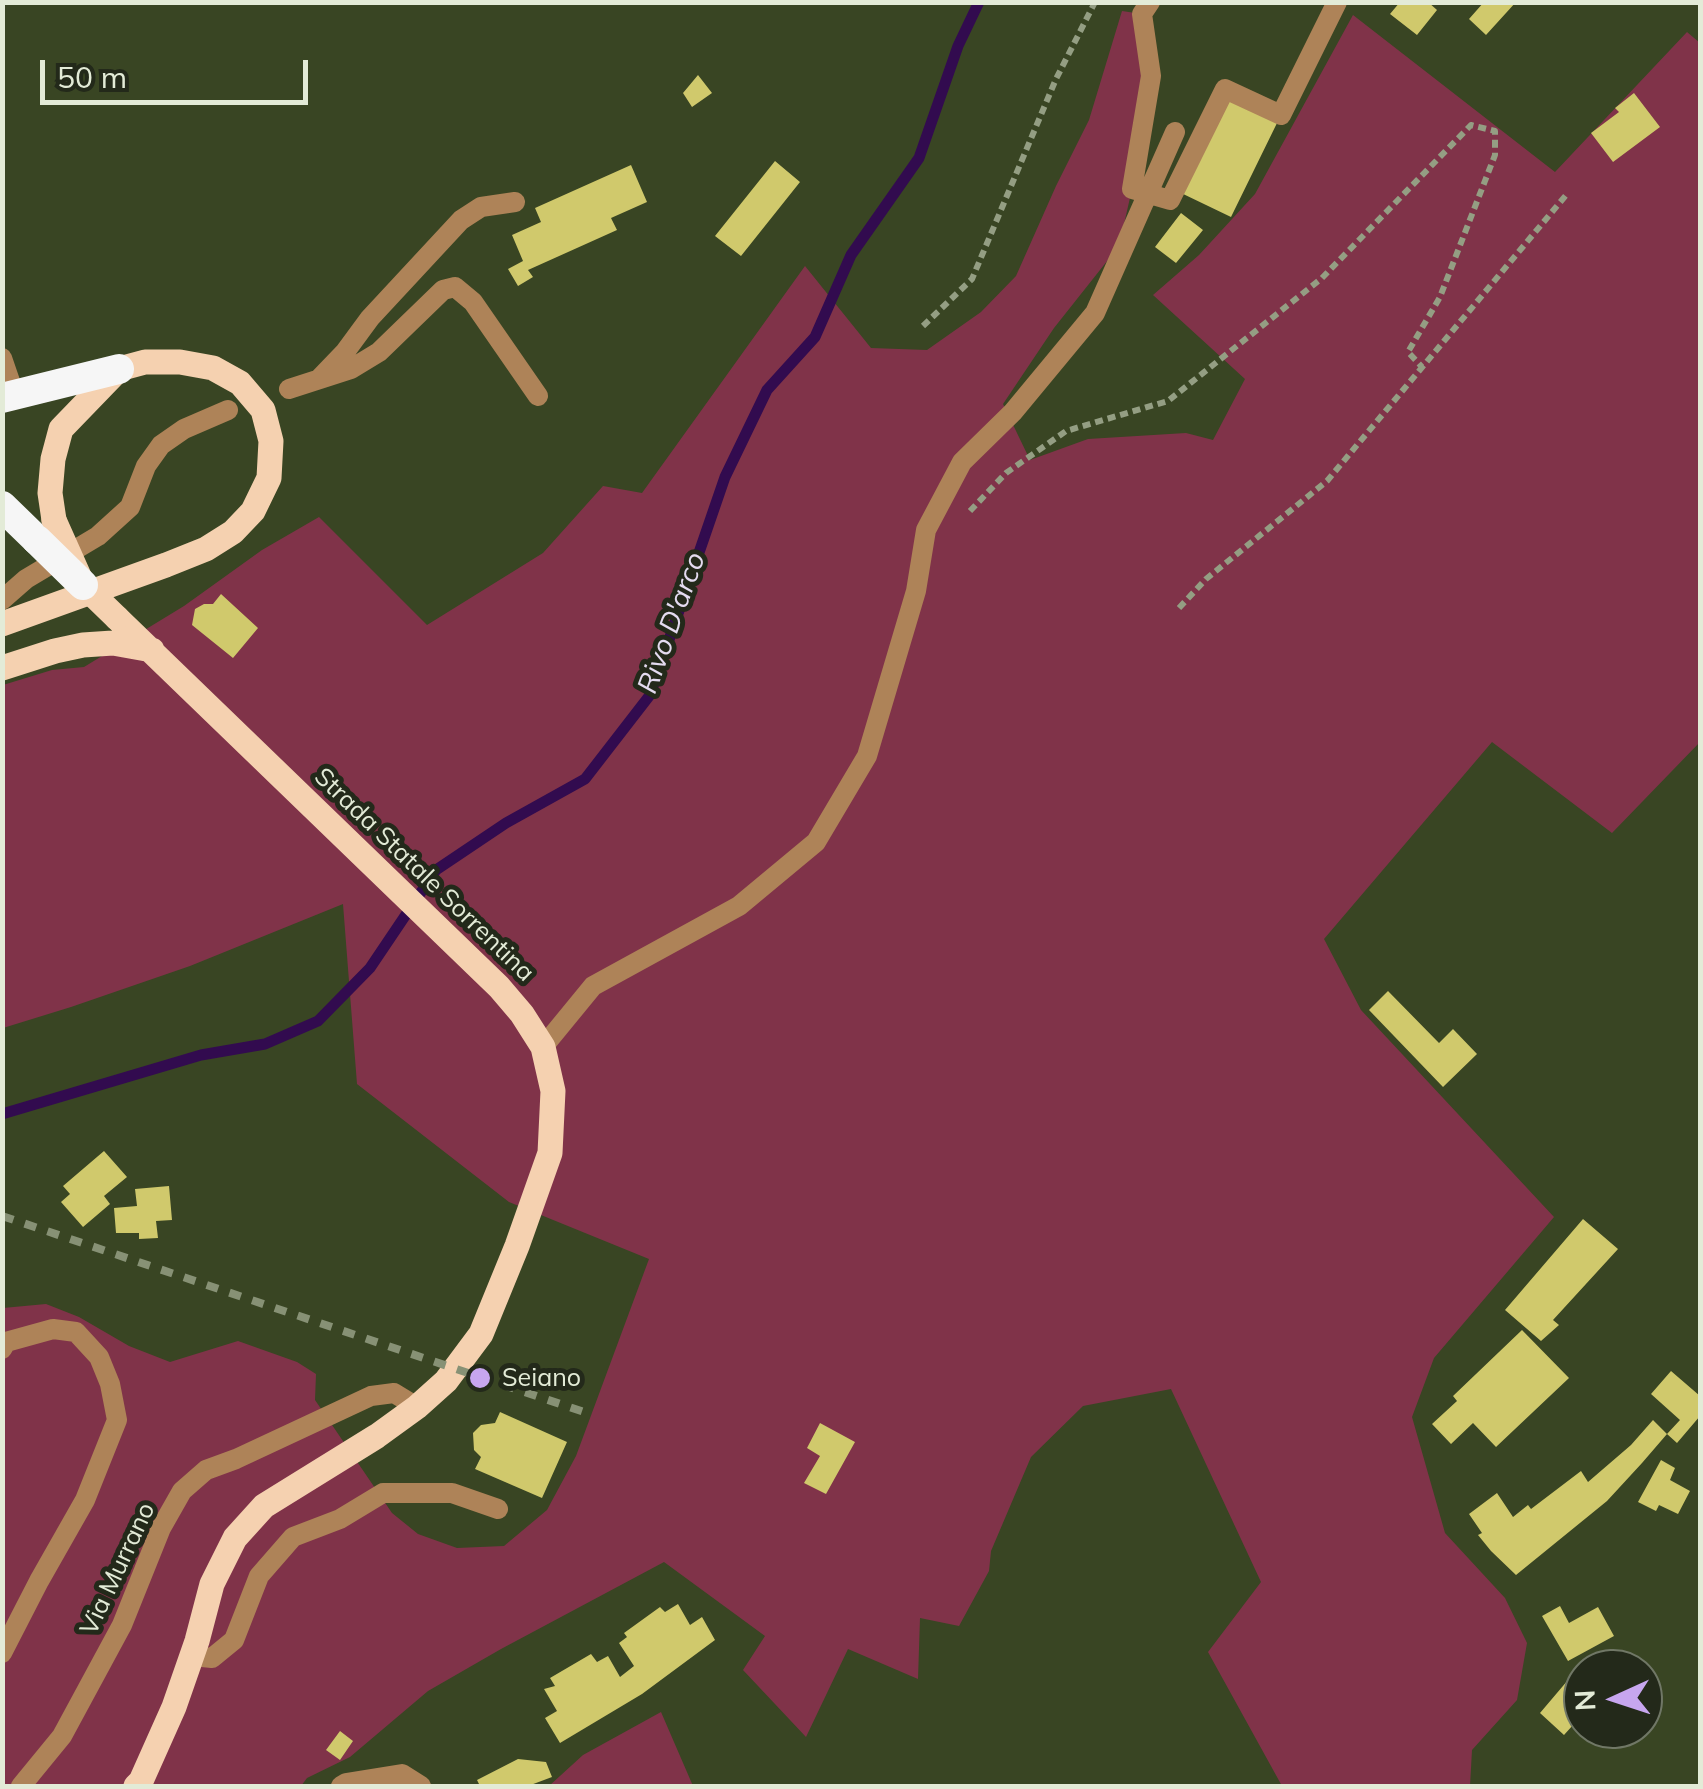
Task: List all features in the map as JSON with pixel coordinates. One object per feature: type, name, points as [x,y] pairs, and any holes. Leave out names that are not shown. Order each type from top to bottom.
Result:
[{"type":"highway","points":[[9,397],[119,369]]},
{"type":"highway","name":"Strada Statale Sorrentina","points":[[2,506],[46,530],[83,585]]},
{"type":"main road","points":[[2,624],[206,549],[233,532],[253,511],[270,478],[271,441],[264,410],[240,383],[213,368],[180,362],[145,362],[119,369],[62,429],[54,458],[46,530]]},
{"type":"main road","name":"Strada Statale Sorrentina","points":[[83,585],[499,987],[543,1047],[554,1091],[550,1153],[481,1334],[446,1380],[417,1407],[264,1506],[235,1538],[212,1584],[174,1707],[136,1786]]},
{"type":"main road","points":[[2,668],[83,645],[113,643],[152,650]]},
{"type":"street","points":[[1150,2],[1142,14],[1151,76],[1132,189],[1170,200],[1224,88],[1281,115],[1337,2]]},
{"type":"street","points":[[543,1047],[593,986],[739,906],[816,842],[867,756],[916,591],[926,530],[962,462],[1014,412],[1095,312],[1175,132]]},
{"type":"street","points":[[318,379],[461,220],[481,206],[515,202]]},
{"type":"street","points":[[288,389],[352,369],[379,352],[443,290],[455,287],[473,302],[538,396]]},
{"type":"street","points":[[2,358],[9,397]]},
{"type":"street","points":[[2,600],[26,579],[98,536],[130,507],[146,466],[161,445],[184,428],[228,410]]},
{"type":"street","points":[[2,1349],[6,1342],[53,1329],[76,1332],[99,1357],[110,1384],[117,1420],[85,1500],[2,1653]]},
{"type":"street","name":"Via Murrano","points":[[21,1786],[62,1736],[122,1625],[162,1528],[182,1491],[206,1470],[371,1396],[394,1393],[417,1407]]},
{"type":"street","points":[[192,1656],[212,1658],[234,1640],[259,1576],[293,1537],[340,1520],[384,1493],[452,1493],[498,1509]]},
{"type":"street","points":[[341,1786],[402,1774],[421,1786]]},
{"type":"path","points":[[923,326],[972,278],[1056,79],[1095,2]]},
{"type":"path","points":[[965,516],[1006,473],[1066,430],[1168,401],[1322,278],[1470,125],[1496,131],[1496,155],[1440,297],[1408,352],[1422,367]]},
{"type":"path","points":[[1180,608],[1206,579],[1328,482],[1568,194]]},
{"type":"shaded area","points":[[1122,11],[1142,14],[1151,76],[1132,189],[1119,246],[1054,328],[1003,404],[1030,460],[1088,439],[1186,433],[1213,440],[1245,379],[1153,295],[1199,255],[1255,194],[1353,15],[1555,172],[1687,32],[1700,43],[1700,742],[1612,833],[1492,742],[1324,939],[1361,1010],[1554,1217],[1434,1358],[1412,1417],[1445,1533],[1505,1598],[1527,1643],[1517,1700],[1472,1750],[1470,1786],[1282,1786],[1208,1652],[1261,1582],[1171,1389],[1083,1406],[1031,1457],[991,1551],[989,1571],[959,1626],[920,1618],[918,1679],[848,1649],[806,1737],[743,1670],[765,1636],[664,1562],[428,1691],[350,1757],[307,1778],[301,1786],[3,1786],[3,1308],[46,1304],[170,1362],[238,1341],[297,1362],[316,1374],[315,1400],[392,1513],[418,1534],[457,1548],[504,1546],[547,1510],[576,1456],[649,1259],[509,1202],[357,1084],[343,904],[190,966],[3,1028],[3,685],[52,670],[84,667],[319,517],[427,625],[543,553],[603,486],[642,493],[805,266],[871,348],[927,350],[981,312],[1016,276],[1089,120]]},
{"type":"shaded area","points":[[661,1712],[693,1786],[549,1786],[583,1755]]},
{"type":"building","points":[[1400,2],[1428,2],[1437,10],[1417,35],[1390,14]]},
{"type":"building","points":[[1484,2],[1516,2],[1486,35],[1469,19]]},
{"type":"building","points":[[698,75],[712,93],[692,107],[683,93]]},
{"type":"building","points":[[1634,93],[1660,127],[1613,162],[1591,133],[1619,112],[1615,108]]},
{"type":"building","points":[[1227,96],[1278,121],[1231,217],[1179,192]]},
{"type":"building","points":[[775,161],[800,182],[741,256],[715,236]]},
{"type":"building","points":[[631,165],[647,202],[611,218],[617,230],[528,270],[533,277],[518,286],[508,269],[523,261],[512,235],[541,222],[535,208]]},
{"type":"building","points":[[1181,213],[1203,230],[1176,263],[1155,247]]},
{"type":"building","points":[[221,594],[258,628],[233,658],[192,625],[195,609],[213,604]]},
{"type":"building","points":[[1388,991],[1439,1043],[1453,1029],[1477,1054],[1443,1087],[1369,1010]]},
{"type":"building","points":[[104,1151],[127,1177],[104,1196],[110,1204],[83,1227],[61,1202],[70,1194],[63,1186]]},
{"type":"building","points":[[169,1186],[172,1220],[156,1221],[158,1238],[139,1239],[139,1233],[116,1233],[114,1208],[137,1206],[135,1189]]},
{"type":"building","points":[[1583,1219],[1618,1249],[1553,1320],[1559,1325],[1541,1341],[1505,1310]]},
{"type":"building","points":[[1522,1330],[1569,1378],[1496,1447],[1473,1423],[1451,1444],[1432,1424],[1457,1401],[1453,1396]]},
{"type":"building","points":[[1671,1371],[1700,1396],[1700,1416],[1677,1443],[1667,1434],[1680,1420],[1651,1394]]},
{"type":"building","points":[[500,1412],[567,1442],[542,1498],[475,1469],[481,1457],[474,1450],[473,1433],[481,1425],[495,1423]]},
{"type":"building","points":[[1653,1420],[1667,1434],[1642,1463],[1607,1501],[1516,1575],[1478,1535],[1482,1533],[1469,1514],[1497,1493],[1513,1517],[1528,1505],[1531,1509],[1581,1471],[1588,1482]]},
{"type":"building","points":[[820,1423],[855,1442],[826,1494],[804,1483],[820,1456],[807,1448]]},
{"type":"building","points":[[1661,1460],[1675,1468],[1670,1480],[1690,1491],[1678,1514],[1659,1505],[1656,1511],[1638,1502]]},
{"type":"building","points":[[678,1604],[690,1625],[702,1617],[715,1640],[642,1694],[560,1743],[545,1718],[557,1711],[544,1689],[555,1686],[550,1678],[591,1654],[597,1662],[608,1656],[620,1677],[634,1666],[619,1643],[627,1637],[624,1633],[660,1607],[665,1612]]},
{"type":"building","points":[[1560,1606],[1569,1623],[1598,1607],[1614,1636],[1590,1649],[1563,1649],[1563,1652],[1542,1616]]},
{"type":"building","points":[[1563,1686],[1563,1734],[1540,1713]]},
{"type":"building","points":[[340,1731],[353,1741],[340,1760],[326,1750]]},
{"type":"building","points":[[518,1759],[546,1762],[552,1777],[528,1786],[480,1786],[477,1780]]},
{"type":"waterway","name":"Rivo D'arco","points":[[2,1114],[201,1055],[265,1044],[318,1021],[370,968],[436,870],[506,823],[585,779],[650,695],[725,477],[767,390],[815,337],[851,255],[919,158],[958,46],[979,2]]},
{"type":"railway","points":[[2,1216],[584,1412]]},
{"type":"place","name":"Seiano","points":[[480,1378]]}]
